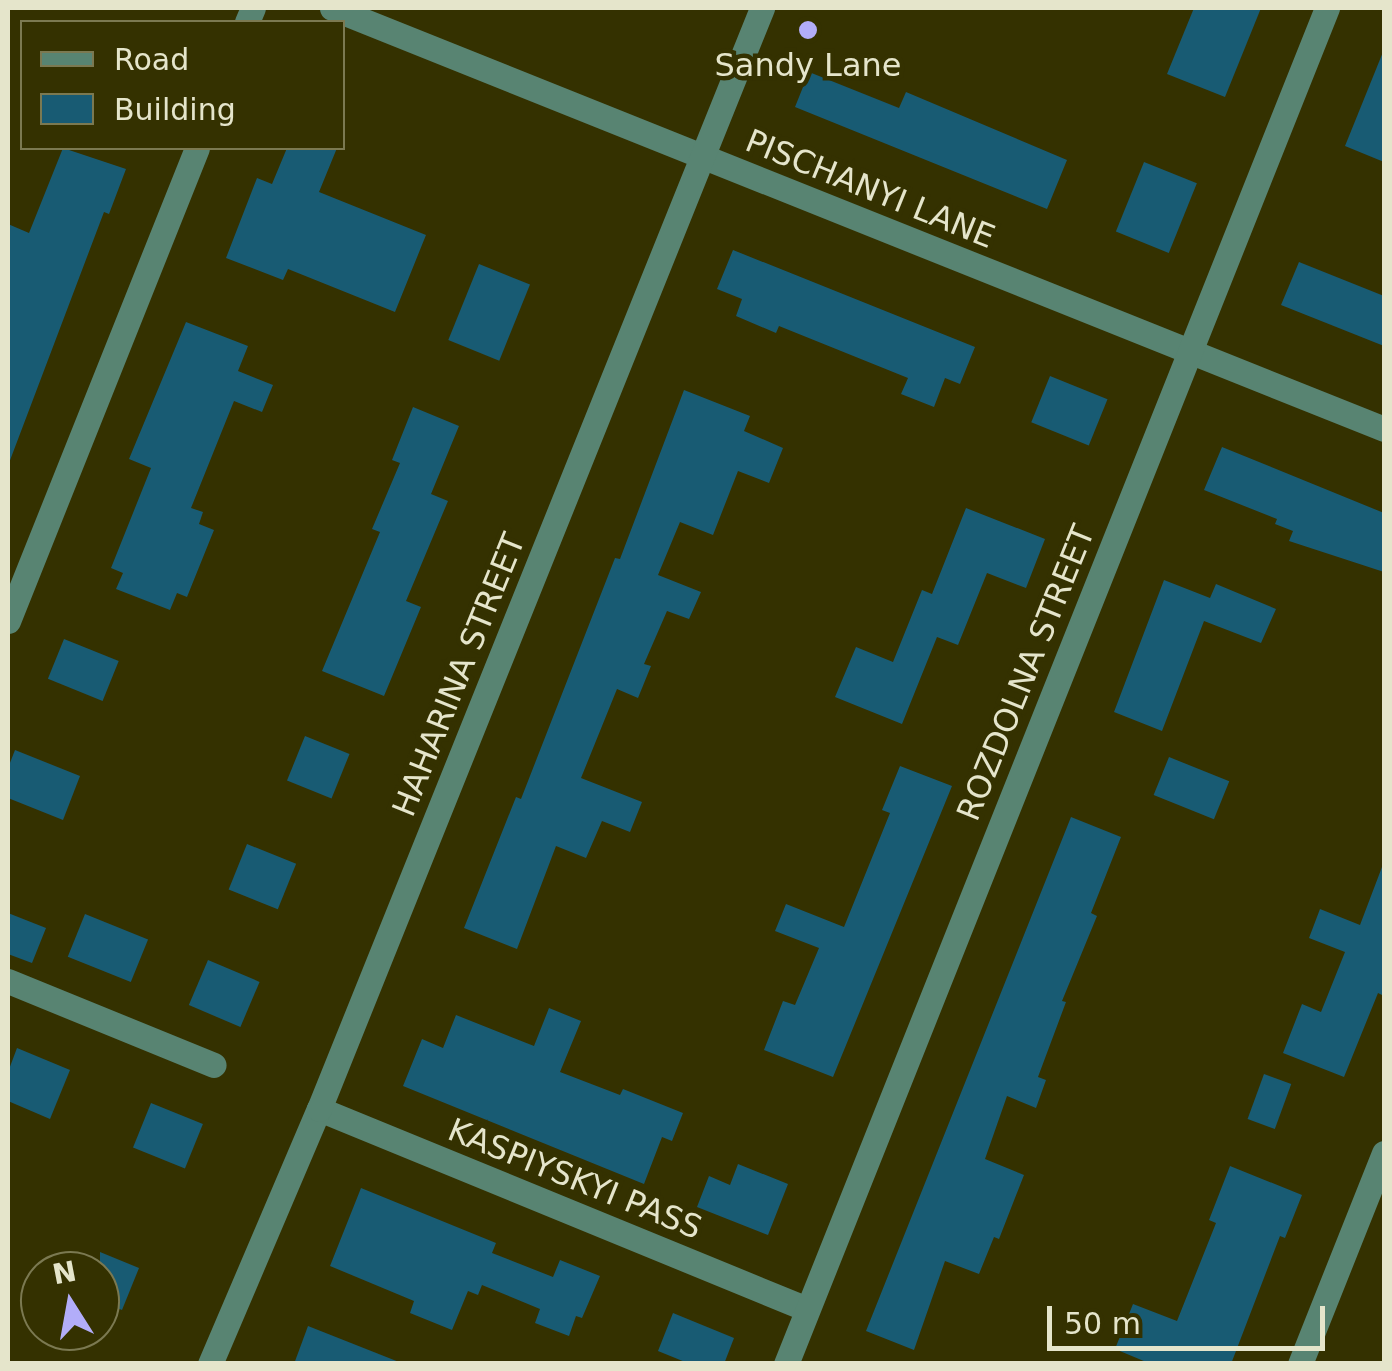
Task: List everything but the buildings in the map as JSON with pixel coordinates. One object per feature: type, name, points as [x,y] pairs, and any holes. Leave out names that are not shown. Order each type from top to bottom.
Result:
[{"type":"street","name":"PISCHANYI LANE","points":[[332,8],[1384,430]]},
{"type":"street","name":"HAHARINA STREET","points":[[210,1364],[319,1108],[762,8]]},
{"type":"street","name":"ROZDOLNA STREET","points":[[786,1364],[1327,8]]},
{"type":"street","points":[[8,622],[196,150]]},
{"type":"street","points":[[8,981],[214,1066]]},
{"type":"street","name":"KASPIYSKYI PASS","points":[[319,1108],[807,1310]]},
{"type":"street","points":[[1300,1364],[1384,1154]]},
{"type":"place","name":"Sandy Lane","points":[[808,30]]}]
